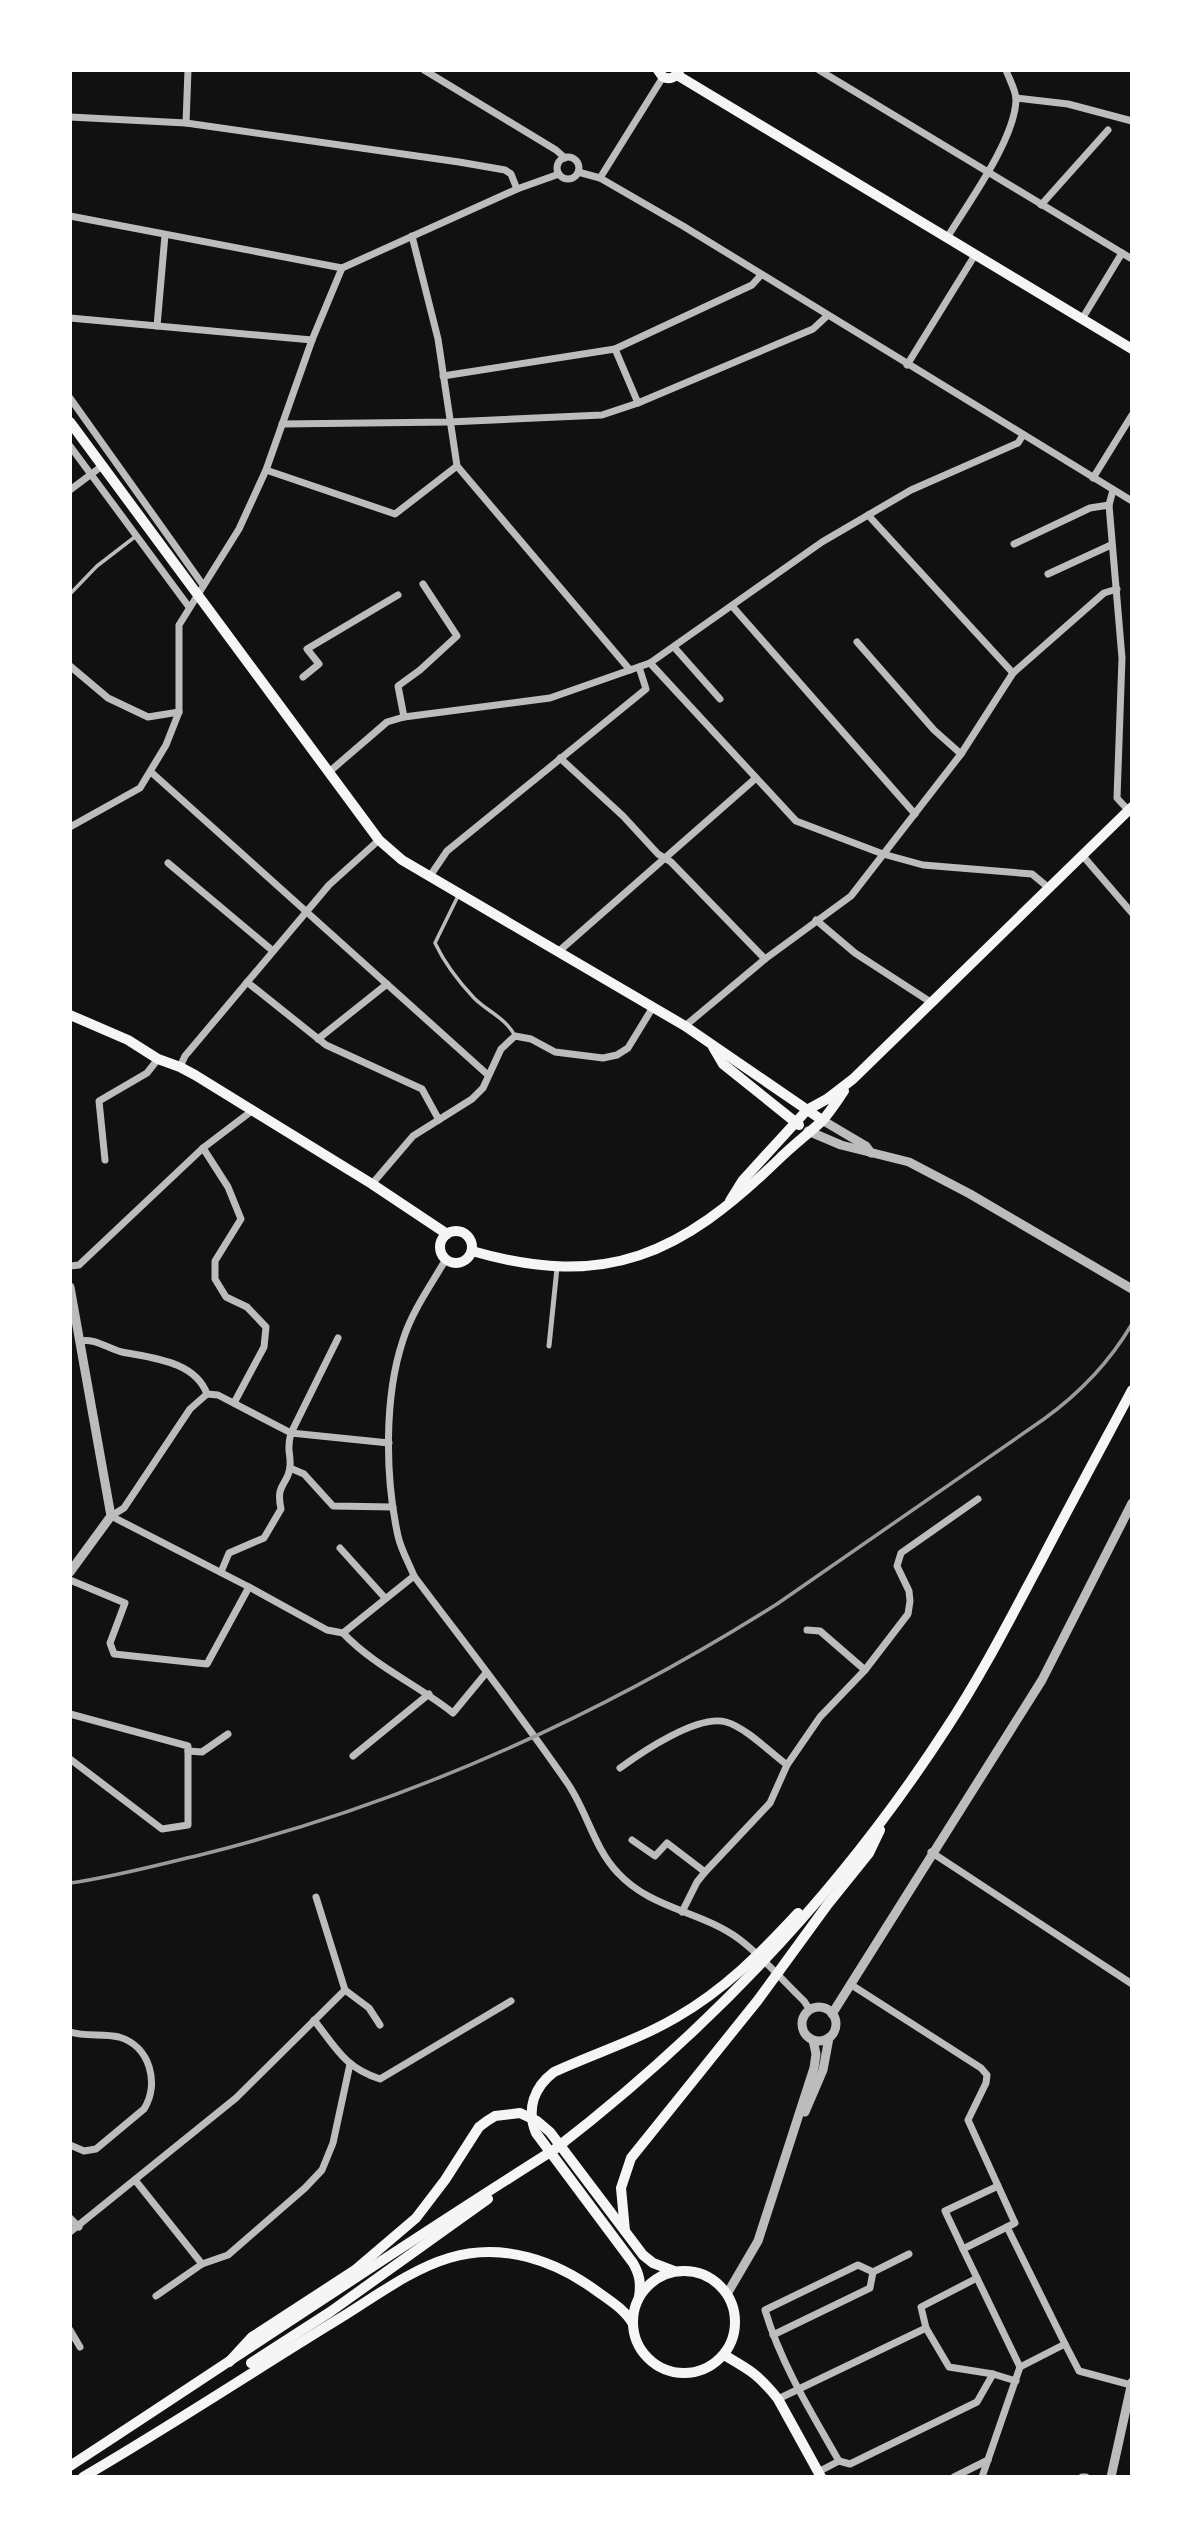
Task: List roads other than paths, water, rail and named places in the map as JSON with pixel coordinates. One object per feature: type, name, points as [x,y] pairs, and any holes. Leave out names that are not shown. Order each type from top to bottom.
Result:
[{"type":"main road","points":[[660,74],[672,78],[678,72],[1132,349]]},
{"type":"main road","points":[[70,422],[200,589],[379,840],[402,860],[685,1026],[822,1120]]},
{"type":"main road","points":[[730,1201],[743,1181],[807,1110],[853,1079],[1130,809]]},
{"type":"main road","points":[[70,1015],[128,1040],[158,1059],[180,1066],[372,1184],[447,1234]]},
{"type":"main road","points":[[711,1043],[723,1064],[808,1131]]},
{"type":"main road","points":[[472,1251],[519,1263],[557,1268],[625,1262],[670,1244],[703,1224],[750,1187],[822,1120],[853,1079]]},
{"type":"main road","points":[[807,1110],[808,1131]]},
{"type":"main road","points":[[457,1231],[468,1235],[472,1251],[467,1259],[459,1263],[446,1259],[440,1246],[447,1234],[457,1231]]},
{"type":"main road","points":[[82,2477],[330,2312],[552,2151],[664,2060],[776,1950],[888,1813],[947,1729],[981,1673],[1132,1390]]},
{"type":"main road","points":[[625,2234],[621,2188],[631,2158],[758,2000],[869,1853],[888,1813]]},
{"type":"main road","points":[[531,2117],[533,2101],[545,2078],[555,2071],[651,2030],[699,2003],[738,1974],[834,1881]]},
{"type":"main road","points":[[229,2362],[252,2337],[355,2270],[415,2218],[445,2180],[479,2127],[495,2116],[520,2113],[531,2117],[545,2135],[633,2263],[641,2285],[633,2324],[637,2342],[646,2356],[668,2371],[695,2372],[712,2365],[724,2355],[735,2328],[734,2310],[727,2294],[715,2281],[700,2273],[674,2271],[653,2263],[643,2255],[573,2173]]},
{"type":"main road","points":[[70,2466],[552,2151]]},
{"type":"main road","points":[[82,2477],[253,2370],[394,2286],[447,2259],[473,2253],[534,2258],[582,2280],[620,2308],[633,2324]]},
{"type":"main road","points":[[639,2297],[657,2278],[674,2271]]},
{"type":"main road","points":[[724,2355],[756,2373],[778,2399],[819,2474]]},
{"type":"street","points":[[186,123],[188,70]]},
{"type":"street","points":[[424,70],[565,158]]},
{"type":"street","points":[[819,70],[1132,259]]},
{"type":"street","points":[[947,238],[987,172],[1011,124],[1017,98],[1006,70]]},
{"type":"street","points":[[600,178],[660,74]]},
{"type":"street","points":[[1017,98],[1068,104],[1132,121]]},
{"type":"street","points":[[70,117],[186,123],[505,170],[517,189]]},
{"type":"street","points":[[1041,205],[1108,130]]},
{"type":"street","points":[[565,158],[571,158],[577,162],[578,172],[571,178],[564,178],[559,174],[558,164],[565,158]]},
{"type":"street","points":[[578,172],[600,178],[683,226],[1132,501]]},
{"type":"street","points":[[70,216],[342,268],[517,189],[559,174]]},
{"type":"street","points":[[157,326],[165,235]]},
{"type":"street","points":[[412,236],[438,339],[457,466],[630,670]]},
{"type":"street","points":[[1082,319],[1122,253]]},
{"type":"street","points":[[907,365],[975,255]]},
{"type":"street","points":[[70,827],[140,788],[166,745],[179,712],[179,625],[239,529],[266,470],[312,340],[342,268]]},
{"type":"street","points":[[443,376],[615,349],[752,285],[761,275]]},
{"type":"street","points":[[282,424],[449,422],[602,415],[638,403],[813,329],[827,316]]},
{"type":"street","points":[[70,318],[312,340]]},
{"type":"street","points":[[615,349],[638,403]]},
{"type":"street","points":[[70,398],[200,589]]},
{"type":"street","points":[[1093,478],[1132,415]]},
{"type":"street","points":[[329,772],[387,722],[404,717],[550,698],[650,663],[822,542],[911,490],[1018,443],[1023,435]]},
{"type":"street","points":[[70,446],[189,607]]},
{"type":"street","points":[[70,490],[102,466]]},
{"type":"street","points":[[266,470],[395,514],[457,466]]},
{"type":"street","points":[[1113,490],[1109,505],[1111,545],[1122,658],[1117,798],[1130,809]]},
{"type":"street","points":[[1014,544],[1090,508],[1109,505]]},
{"type":"street","points":[[868,515],[1013,673]]},
{"type":"street","points":[[1048,574],[1111,545]]},
{"type":"street","points":[[404,717],[398,686],[457,636],[423,584]]},
{"type":"street","points":[[685,1026],[765,959],[851,896],[961,754],[1013,673],[1104,593],[1117,589]]},
{"type":"street","points":[[303,677],[319,664],[307,649],[398,594]]},
{"type":"street","points":[[732,606],[915,814]]},
{"type":"street","points":[[857,642],[934,730],[961,754]]},
{"type":"street","points":[[674,647],[720,699]]},
{"type":"street","points":[[650,663],[796,821],[883,854],[923,865],[1032,874],[1049,888]]},
{"type":"street","points":[[70,666],[108,698],[148,717],[179,712]]},
{"type":"street","points":[[430,876],[447,851],[646,689],[639,667]]},
{"type":"street","points":[[561,758],[716,907],[724,919],[765,959]]},
{"type":"street","points":[[151,772],[488,1074]]},
{"type":"street","points":[[558,952],[756,778]]},
{"type":"street","points":[[180,1066],[185,1056],[272,951],[341,872],[379,840]]},
{"type":"street","points":[[1083,856],[1132,912]]},
{"type":"street","points":[[168,863],[272,951]]},
{"type":"street","points":[[816,920],[855,953],[932,1003]]},
{"type":"street","points":[[247,982],[326,1045],[422,1088],[439,1120]]},
{"type":"street","points":[[318,1039],[387,984]]},
{"type":"street","points":[[372,1184],[413,1136],[472,1099],[482,1088],[501,1049],[515,1036],[531,1039],[555,1052],[603,1058],[617,1055],[628,1048],[653,1007]]},
{"type":"street","points":[[104,1160],[99,1101],[147,1073],[158,1059]]},
{"type":"street","points":[[70,1266],[79,1265],[203,1148],[253,1110]]},
{"type":"street","points":[[822,1120],[866,1146],[872,1154]]},
{"type":"street","points":[[808,1131],[872,1154],[909,1162],[970,1194],[1132,1289]]},
{"type":"street","points":[[203,1148],[228,1187],[241,1219],[215,1261],[215,1279],[226,1297],[247,1307],[266,1327],[264,1347],[234,1403]]},
{"type":"street","points":[[446,1259],[403,1338],[390,1407],[393,1507],[399,1539],[414,1576],[568,1783],[597,1844],[617,1872],[633,1887],[655,1901],[738,1938],[793,1990],[810,2010]]},
{"type":"street","points":[[549,1346],[557,1268]]},
{"type":"street","points":[[70,1287],[111,1516]]},
{"type":"street","points":[[221,1572],[229,1553],[264,1538],[281,1509],[278,1494],[290,1468],[287,1448],[291,1433],[338,1338]]},
{"type":"street","points":[[80,1341],[89,1339],[119,1351],[150,1356],[181,1367],[203,1382],[207,1394]]},
{"type":"street","points":[[70,1572],[111,1516],[124,1508],[190,1409],[207,1394],[218,1395],[291,1433],[389,1443]]},
{"type":"street","points":[[290,1468],[303,1474],[332,1506],[393,1507]]},
{"type":"street","points":[[682,1912],[705,1872],[771,1802],[788,1765],[820,1717],[865,1670],[908,1614],[911,1601],[909,1591],[897,1566],[901,1553],[978,1499]]},
{"type":"street","points":[[832,2014],[931,1852],[1042,1680],[1132,1503]]},
{"type":"street","points":[[111,1516],[327,1630],[343,1633],[356,1646],[453,1713],[486,1673]]},
{"type":"street","points":[[340,1548],[385,1598]]},
{"type":"street","points":[[343,1633],[414,1576]]},
{"type":"street","points":[[70,1580],[125,1603],[110,1643],[114,1654],[206,1664],[249,1587]]},
{"type":"street","points":[[807,1630],[820,1631],[865,1670]]},
{"type":"street","points":[[354,1756],[429,1694]]},
{"type":"street","points":[[70,1714],[202,1752],[228,1734]]},
{"type":"street","points":[[620,1768],[650,1746],[687,1728],[711,1721],[734,1725],[788,1765]]},
{"type":"street","points":[[70,1759],[162,1829],[188,1825],[188,1748]]},
{"type":"street","points":[[632,1840],[654,1856],[667,1843],[705,1872]]},
{"type":"street","points":[[931,1852],[1132,1984]]},
{"type":"street","points":[[316,1897],[345,1990],[369,2008],[380,2025]]},
{"type":"street","points":[[850,1984],[985,2071],[986,2083],[968,2120],[998,2186],[1011,2225],[1065,2344],[1079,2371],[1132,2384],[1111,2477]]},
{"type":"street","points":[[70,2232],[236,2098],[345,1990]]},
{"type":"street","points":[[314,2020],[349,2064],[362,2073],[380,2079],[511,2001]]},
{"type":"street","points":[[792,2139],[823,2070],[829,2038],[835,2026],[832,2014],[822,2008],[806,2013],[802,2023],[804,2034],[818,2041],[829,2038]]},
{"type":"street","points":[[70,2032],[125,2039],[146,2059],[153,2081],[144,2109],[96,2149],[83,2151],[70,2145]]},
{"type":"street","points":[[727,2294],[758,2241],[814,2068],[816,2054],[813,2040]]},
{"type":"street","points":[[156,2296],[202,2264],[228,2255],[322,2170],[333,2143],[349,2064]]},
{"type":"street","points":[[135,2180],[202,2264]]},
{"type":"street","points":[[982,2477],[1020,2367],[945,2211],[998,2186]]},
{"type":"street","points":[[70,2218],[79,2227]]},
{"type":"street","points":[[963,2249],[1011,2225]]},
{"type":"street","points":[[873,2272],[909,2254]]},
{"type":"street","points":[[873,2272],[858,2265],[765,2309],[773,2336],[798,2389],[839,2461],[849,2464],[978,2402],[993,2374]]},
{"type":"street","points":[[773,2336],[870,2288],[873,2272]]},
{"type":"street","points":[[977,2278],[921,2307],[926,2328],[950,2367],[1016,2381]]},
{"type":"street","points":[[778,2399],[926,2328]]},
{"type":"street","points":[[70,2330],[80,2347]]},
{"type":"street","points":[[1020,2367],[1065,2344]]},
{"type":"street","points":[[954,2477],[988,2460]]},
{"type":"street","points":[[819,2474],[839,2461]]},
{"type":"lane","points":[[70,594],[97,566],[136,536]]},
{"type":"lane","points":[[460,893],[435,943],[446,965],[475,999],[509,1025],[515,1036]]},
{"type":"railway","points":[[70,1883],[200,1855],[351,1810],[498,1753],[640,1684],[777,1604],[1044,1419],[1070,1399],[1093,1376],[1114,1352],[1132,1324]]}]
